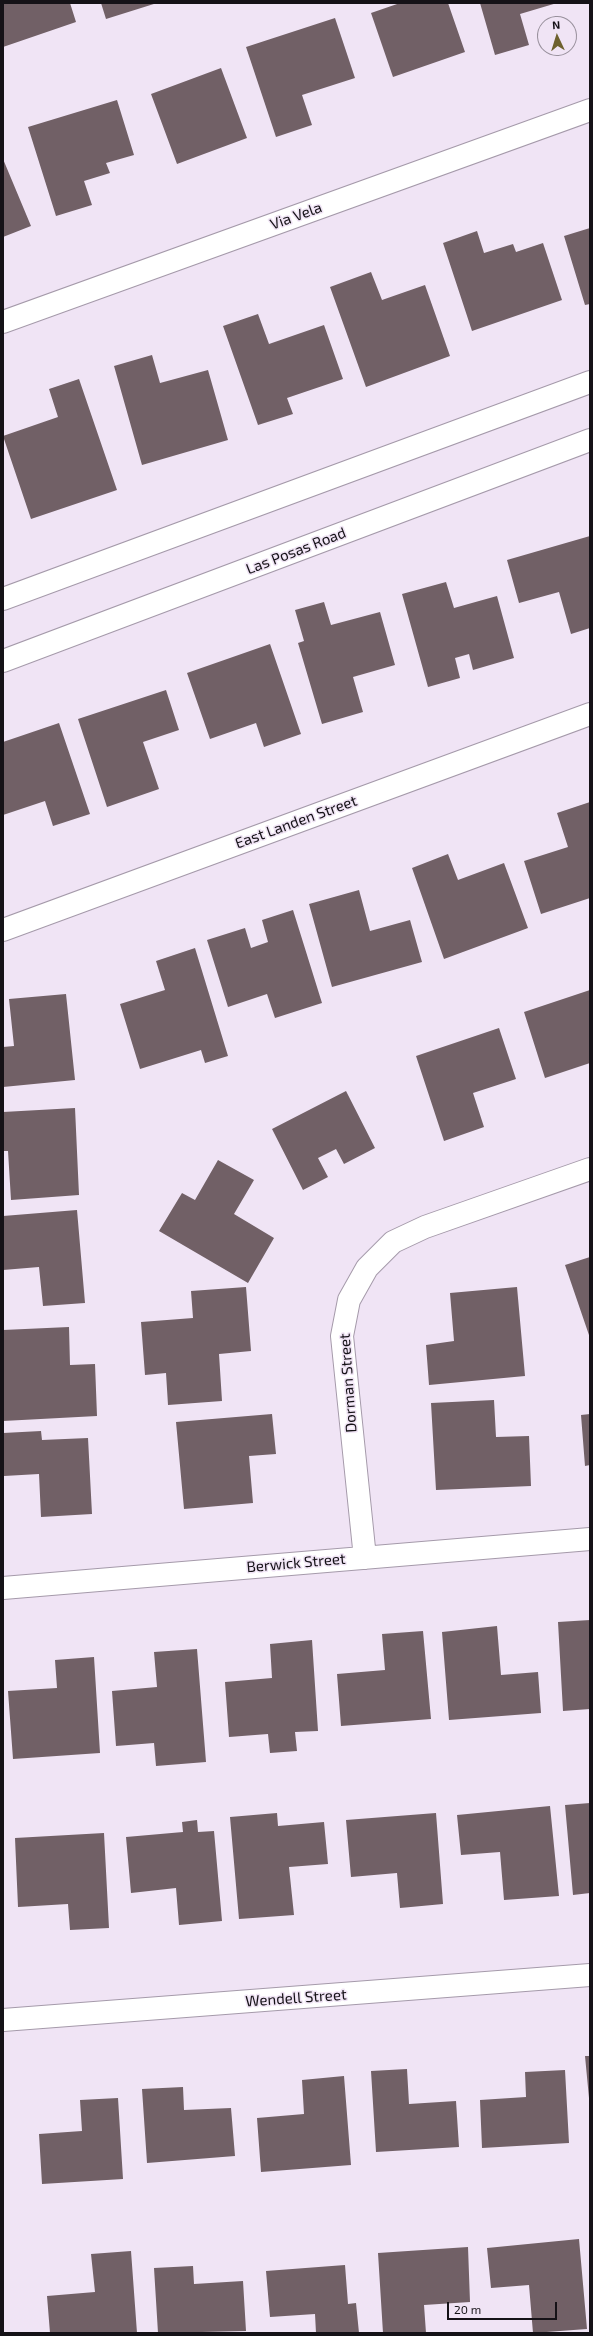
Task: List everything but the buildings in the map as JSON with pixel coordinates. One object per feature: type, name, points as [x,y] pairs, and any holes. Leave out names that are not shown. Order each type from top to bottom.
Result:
[{"type":"street","name":"Via Vela","points":[[3,322],[590,110]]},
{"type":"street","points":[[3,599],[590,382]]},
{"type":"street","name":"Las Posas Road","points":[[3,661],[590,440]]},
{"type":"street","name":"East Landen Street","points":[[3,930],[590,714]]},
{"type":"street","name":"Dorman Street","points":[[365,1558],[342,1336],[349,1300],[367,1268],[393,1242],[425,1227],[590,1169]]},
{"type":"street","name":"Berwick Street","points":[[3,1588],[590,1539]]},
{"type":"street","name":"Wendell Street","points":[[3,2020],[590,1975]]}]
